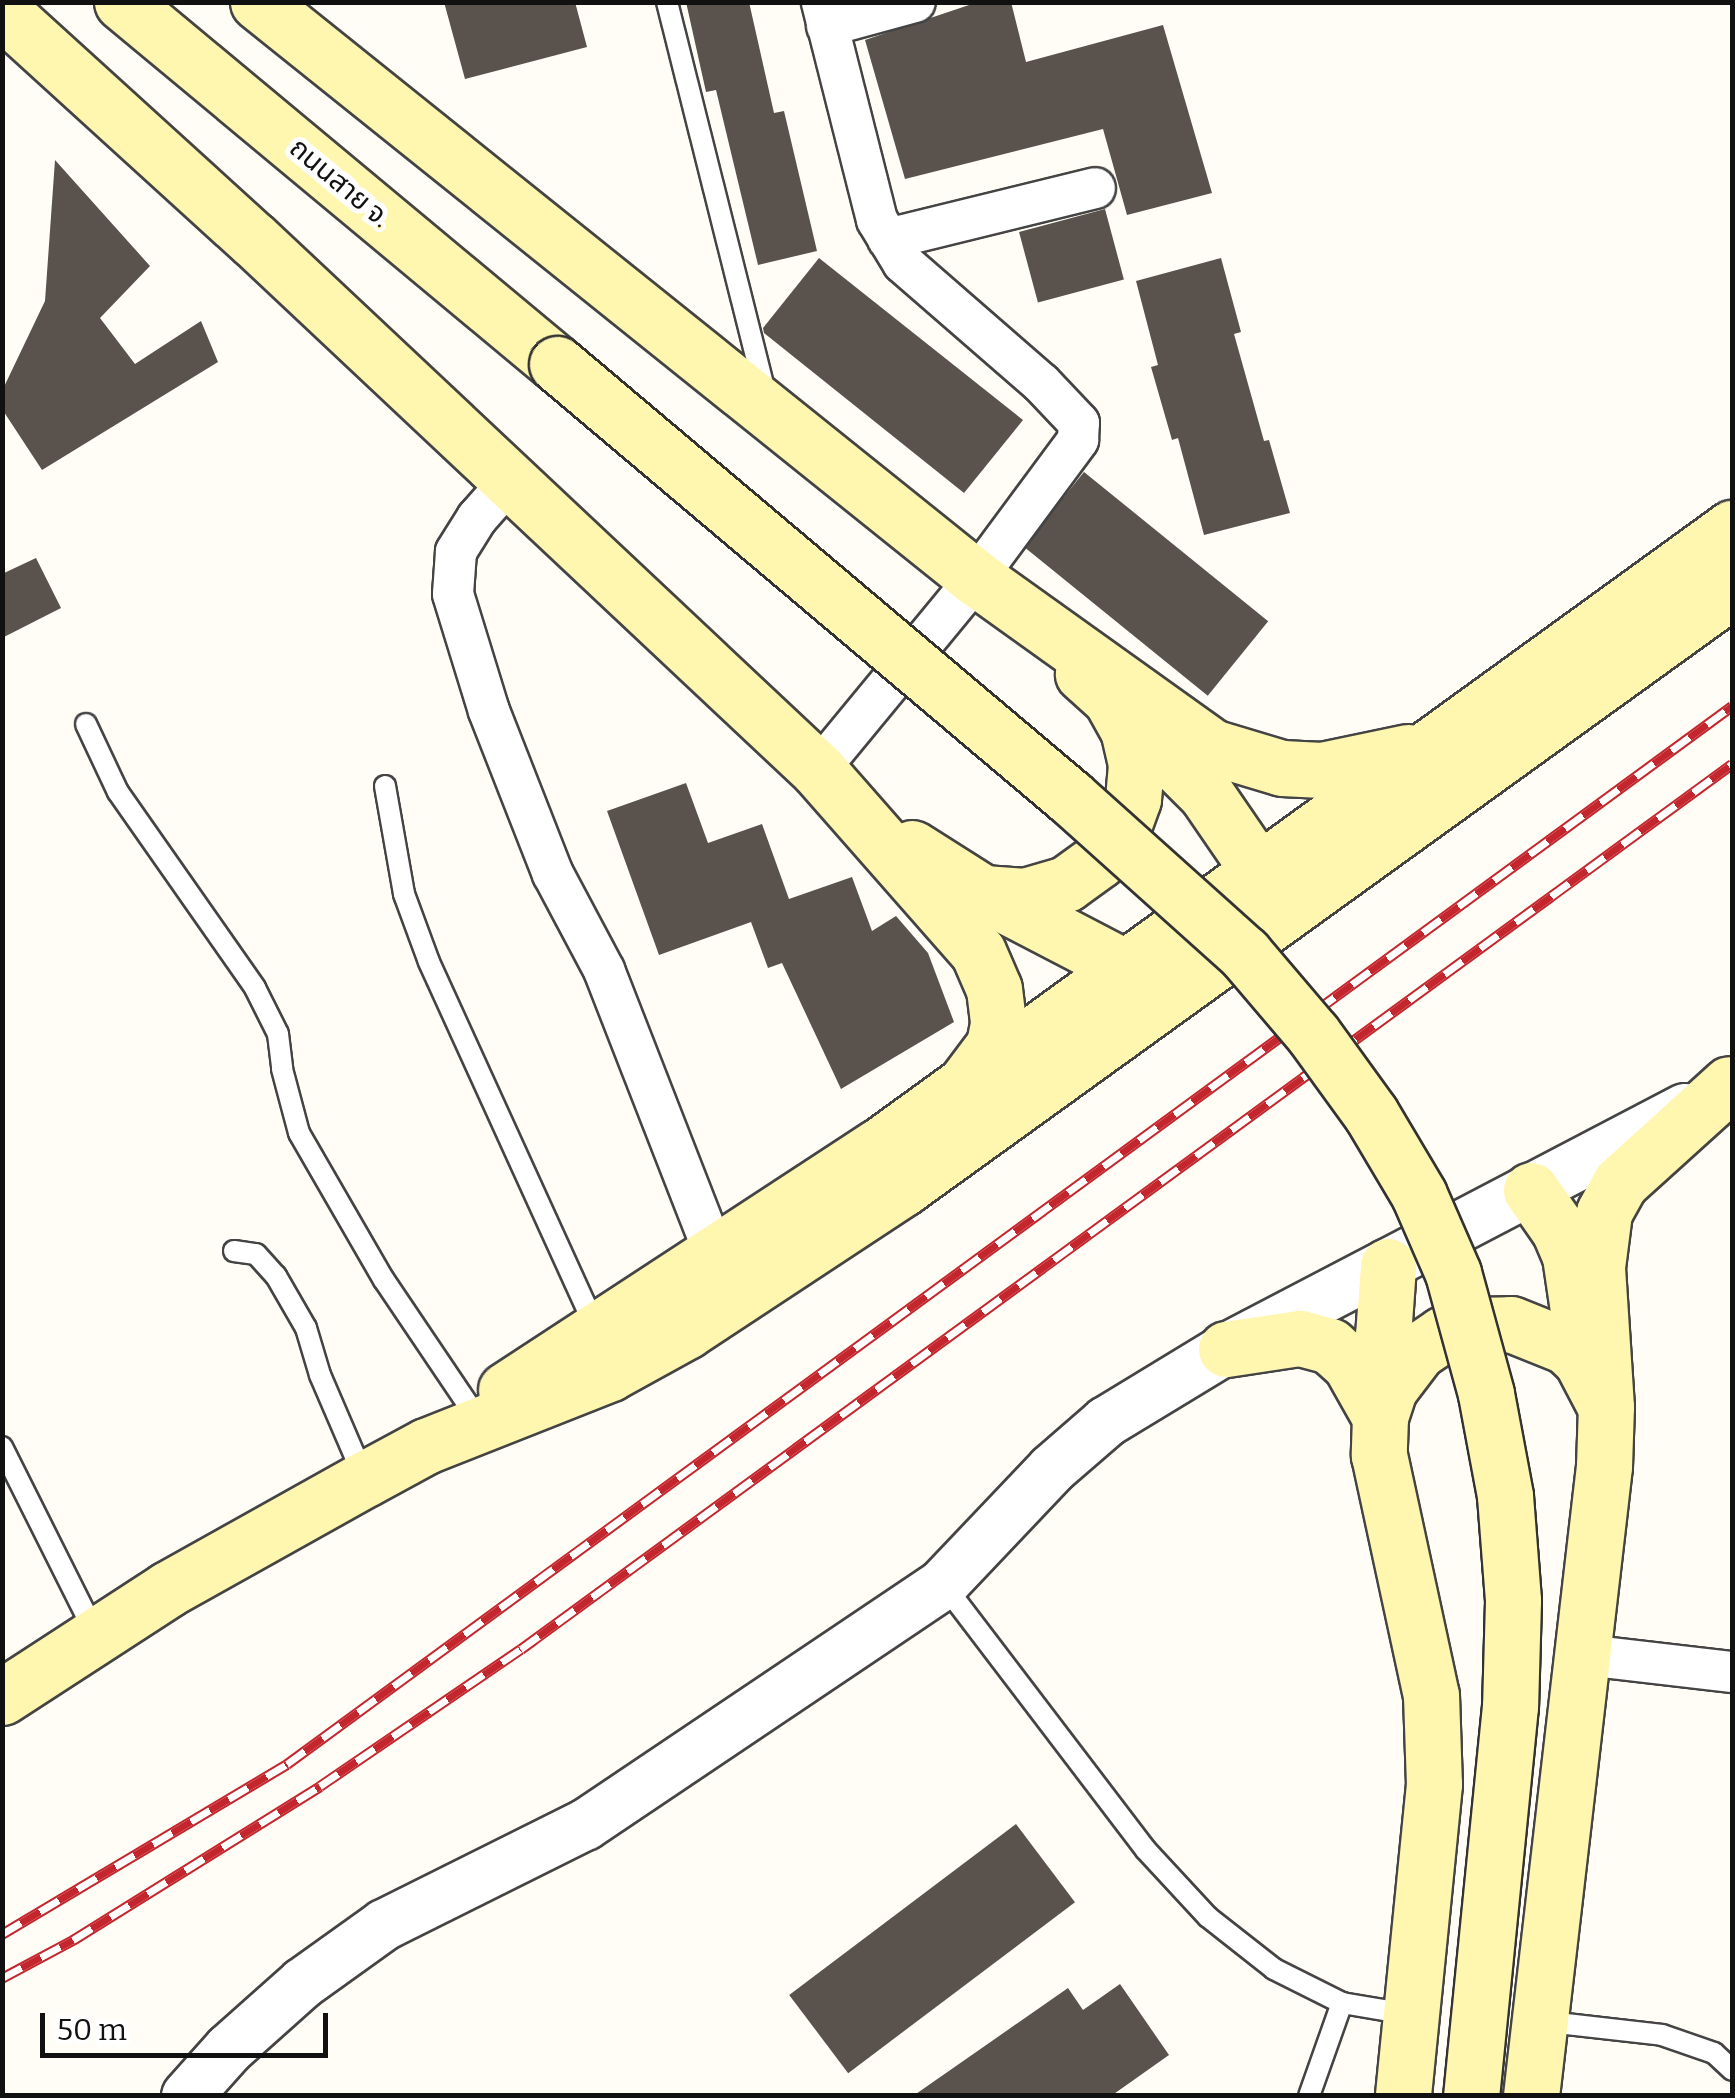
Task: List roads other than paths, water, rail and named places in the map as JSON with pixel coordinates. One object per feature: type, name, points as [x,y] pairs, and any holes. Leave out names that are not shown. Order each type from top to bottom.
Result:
[{"type":"main road","name":"ถนนสาย จ.","points":[[122,2],[1070,797],[1244,953],[1313,1034],[1371,1114],[1419,1195],[1453,1273],[1486,1394],[1505,1496],[1513,1601],[1507,1745],[1471,2096]]},
{"type":"main road","points":[[258,2],[976,578],[1111,698],[1206,794],[1274,892]]},
{"type":"main road","points":[[2,11],[254,240],[508,483],[818,770],[902,841],[983,893],[1144,983]]},
{"type":"main road","points":[[1274,892],[1432,746],[1732,528]]},
{"type":"main road","points":[[976,578],[1130,684],[1212,747],[1282,768],[1322,770],[1368,764],[1432,746]]},
{"type":"main road","points":[[2,1698],[168,1590],[426,1446],[610,1373],[686,1331],[903,1188],[1144,983],[1274,892],[1732,590]]},
{"type":"main road","points":[[983,893],[1025,896],[1066,884],[1100,860],[1120,832],[1133,799],[1136,764],[1128,730],[1111,698]]},
{"type":"main road","points":[[818,770],[978,952],[994,988],[998,1024],[994,1045],[966,1084]]},
{"type":"main road","points":[[426,1446],[595,1329],[715,1254],[966,1084],[1144,983]]},
{"type":"main road","points":[[1530,2096],[1585,1654],[1606,1408],[1598,1267],[1604,1212],[1620,1183],[1731,1083]]},
{"type":"main road","points":[[1531,1190],[1560,1230],[1570,1256],[1578,1289],[1581,1360],[1606,1408]]},
{"type":"main road","points":[[1388,1266],[1380,1455],[1431,1695],[1434,1784],[1403,2096]]},
{"type":"main road","points":[[1384,1403],[1418,1350],[1442,1334],[1472,1325],[1510,1324],[1548,1336],[1581,1360]]},
{"type":"main road","points":[[1226,1349],[1300,1338],[1330,1346],[1384,1403]]},
{"type":"main road","points":[[2,1658],[88,1619],[168,1590]]},
{"type":"street","points":[[818,770],[976,578],[1078,440],[1079,423],[1041,383],[903,263],[877,220],[825,14],[915,2]]},
{"type":"street","points":[[888,239],[1096,188]]},
{"type":"street","points":[[508,483],[477,518],[456,552],[453,594],[489,711],[539,838],[604,970],[715,1254]]},
{"type":"street","points":[[187,2096],[229,2049],[304,1983],[384,1925],[585,1825],[943,1584],[1052,1469],[1106,1422],[1226,1349],[1731,1083]]},
{"type":"street","points":[[1585,1654],[1732,1672]]},
{"type":"lane","points":[[667,2],[770,411]]},
{"type":"lane","points":[[86,724],[118,792],[255,988],[278,1034],[282,1069],[299,1133],[384,1280],[473,1412]]},
{"type":"lane","points":[[385,786],[404,894],[430,962],[595,1329]]},
{"type":"lane","points":[[234,1251],[256,1254],[276,1276],[306,1328],[320,1376],[365,1479]]},
{"type":"lane","points":[[2,1446],[88,1619]]},
{"type":"lane","points":[[943,1584],[1145,1849],[1208,1917],[1274,1968],[1342,2002],[1410,2014]]},
{"type":"lane","points":[[1309,2096],[1342,2002]]},
{"type":"lane","points":[[1538,2021],[1662,2034],[1714,2053],[1732,2070]]},
{"type":"railway","points":[[2,1934],[287,1764],[1732,706]]},
{"type":"railway","points":[[2,1978],[73,1940],[320,1786],[521,1649],[1732,764]]}]
